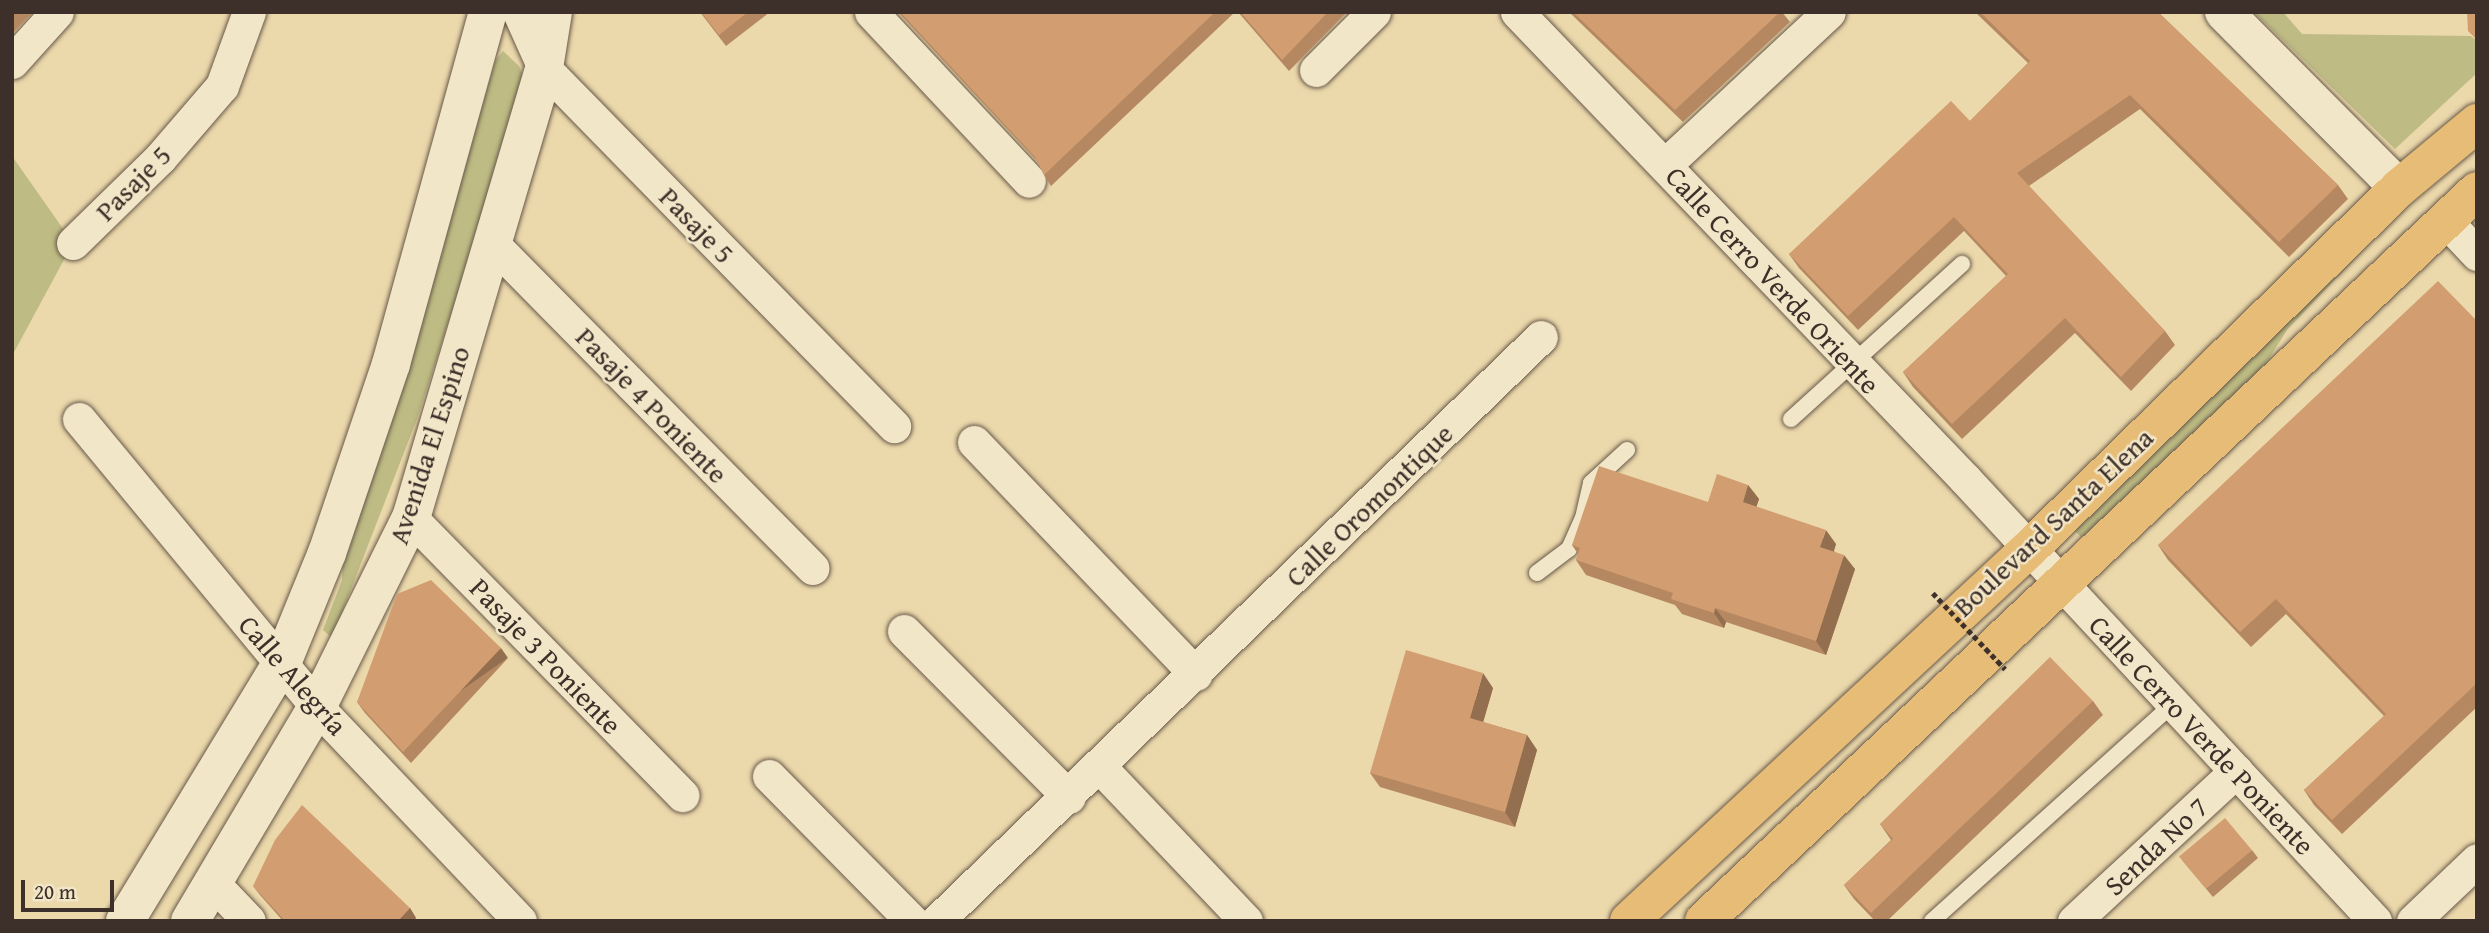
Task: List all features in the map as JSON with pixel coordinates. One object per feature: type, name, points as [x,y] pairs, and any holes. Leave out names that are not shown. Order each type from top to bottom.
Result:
[{"type":"main road","points":[[125,921],[282,663],[327,553],[391,364],[488,12]]},
{"type":"main road","name":"Avenida El Espino","points":[[190,921],[317,707],[411,518],[544,68],[553,12]]},
{"type":"main road","points":[[2224,12],[2399,188],[2404,202],[2393,237],[2296,331],[2278,361],[2274,383]]},
{"type":"main road","name":"Boulevard Santa Elena","points":[[1629,921],[2029,549],[2399,188],[2477,123]]},
{"type":"main road","points":[[2445,220],[2432,202],[2435,188],[2441,177],[2477,145]]},
{"type":"main road","name":"Boulevard Santa Elena","points":[[1704,921],[2064,586],[2477,191]]},
{"type":"street","points":[[12,62],[57,12]]},
{"type":"street","name":"Pasaje 5","points":[[74,243],[160,158],[222,86],[249,12]]},
{"type":"street","name":"Pasaje 5","points":[[519,12],[544,68],[894,426]]},
{"type":"street","points":[[872,12],[1029,181]]},
{"type":"street","points":[[1316,69],[1374,12]]},
{"type":"street","name":"Calle Cerro Verde Oriente","points":[[1517,12],[2029,549]]},
{"type":"street","points":[[1665,165],[1829,12]]},
{"type":"street","points":[[2445,220],[2477,254]]},
{"type":"street","name":"Pasaje 4 Poniente","points":[[492,244],[812,568]]},
{"type":"street","name":"Calle Oromontique","points":[[937,921],[1069,797],[1541,337]]},
{"type":"street","name":"Calle Alegría","points":[[79,419],[317,707],[520,921]]},
{"type":"street","points":[[974,442],[1196,674]]},
{"type":"street","name":"Pasaje 3 Poniente","points":[[411,518],[682,795]]},
{"type":"street","name":"Calle Cerro Verde Poniente","points":[[2029,549],[2375,921]]},
{"type":"street","points":[[904,631],[1069,797]]},
{"type":"street","points":[[1100,767],[1246,921]]},
{"type":"street","name":"Senda No 7","points":[[2074,921],[2236,771]]},
{"type":"street","points":[[769,776],[912,921]]},
{"type":"street","points":[[2413,921],[2477,860]]},
{"type":"street","points":[[213,883],[249,921]]},
{"type":"lane","points":[[1791,419],[1854,367],[1962,264]]},
{"type":"lane","points":[[1537,573],[1569,549],[1583,518],[1591,483],[1627,450]]},
{"type":"lane","points":[[1932,921],[2173,704]]},
{"type":"path","points":[[1933,593],[2005,669]]},
{"type":"shaded area","points":[[2254,12],[2283,12],[2302,34],[2471,36],[2477,41],[2477,73],[2395,149]]},
{"type":"shaded area","points":[[503,51],[519,66],[526,83],[417,419],[332,638],[323,630],[342,580],[343,554],[416,335],[495,61]]},
{"type":"shaded area","points":[[12,156],[73,243],[12,356]]},
{"type":"shaded area","points":[[2369,244],[2287,330],[2265,365],[2082,538],[2074,530]]},
{"type":"building","points":[[701,12],[748,12],[719,35]]},
{"type":"building","points":[[900,12],[1215,12],[1044,175],[1035,157]]},
{"type":"building","points":[[1240,12],[1328,12],[1282,60]]},
{"type":"building","points":[[1573,12],[1780,12],[1675,110]]},
{"type":"building","points":[[1980,12],[2158,12],[2338,185],[2279,242],[2130,95],[2017,173],[2165,331],[2121,377],[2065,318],[1952,424],[1903,372],[2008,274],[1954,217],[1848,316],[1789,254],[1951,101],[1970,121],[2030,61]]},
{"type":"building","points":[[2467,12],[2477,12],[2477,40],[2468,31]]},
{"type":"building","points":[[2438,281],[2477,321],[2477,683],[2332,820],[2304,790],[2386,714],[2276,599],[2240,632],[2158,545]]},
{"type":"building","points":[[1599,466],[1708,502],[1717,474],[1748,485],[1743,502],[1826,530],[1820,547],[1844,555],[1816,641],[1715,608],[1714,613],[1671,599],[1673,593],[1576,560],[1580,548],[1572,545]]},
{"type":"building","points":[[431,580],[501,648],[403,752],[357,702],[397,594]]},
{"type":"building","points":[[1406,650],[1483,673],[1470,718],[1527,735],[1505,812],[1370,773]]},
{"type":"building","points":[[2050,657],[2093,701],[1871,913],[1844,885],[1893,839],[1880,824]]},
{"type":"building","points":[[302,805],[410,908],[398,921],[285,921],[253,886],[275,840]]},
{"type":"building","points":[[2225,818],[2252,850],[2206,889],[2179,857]]}]
